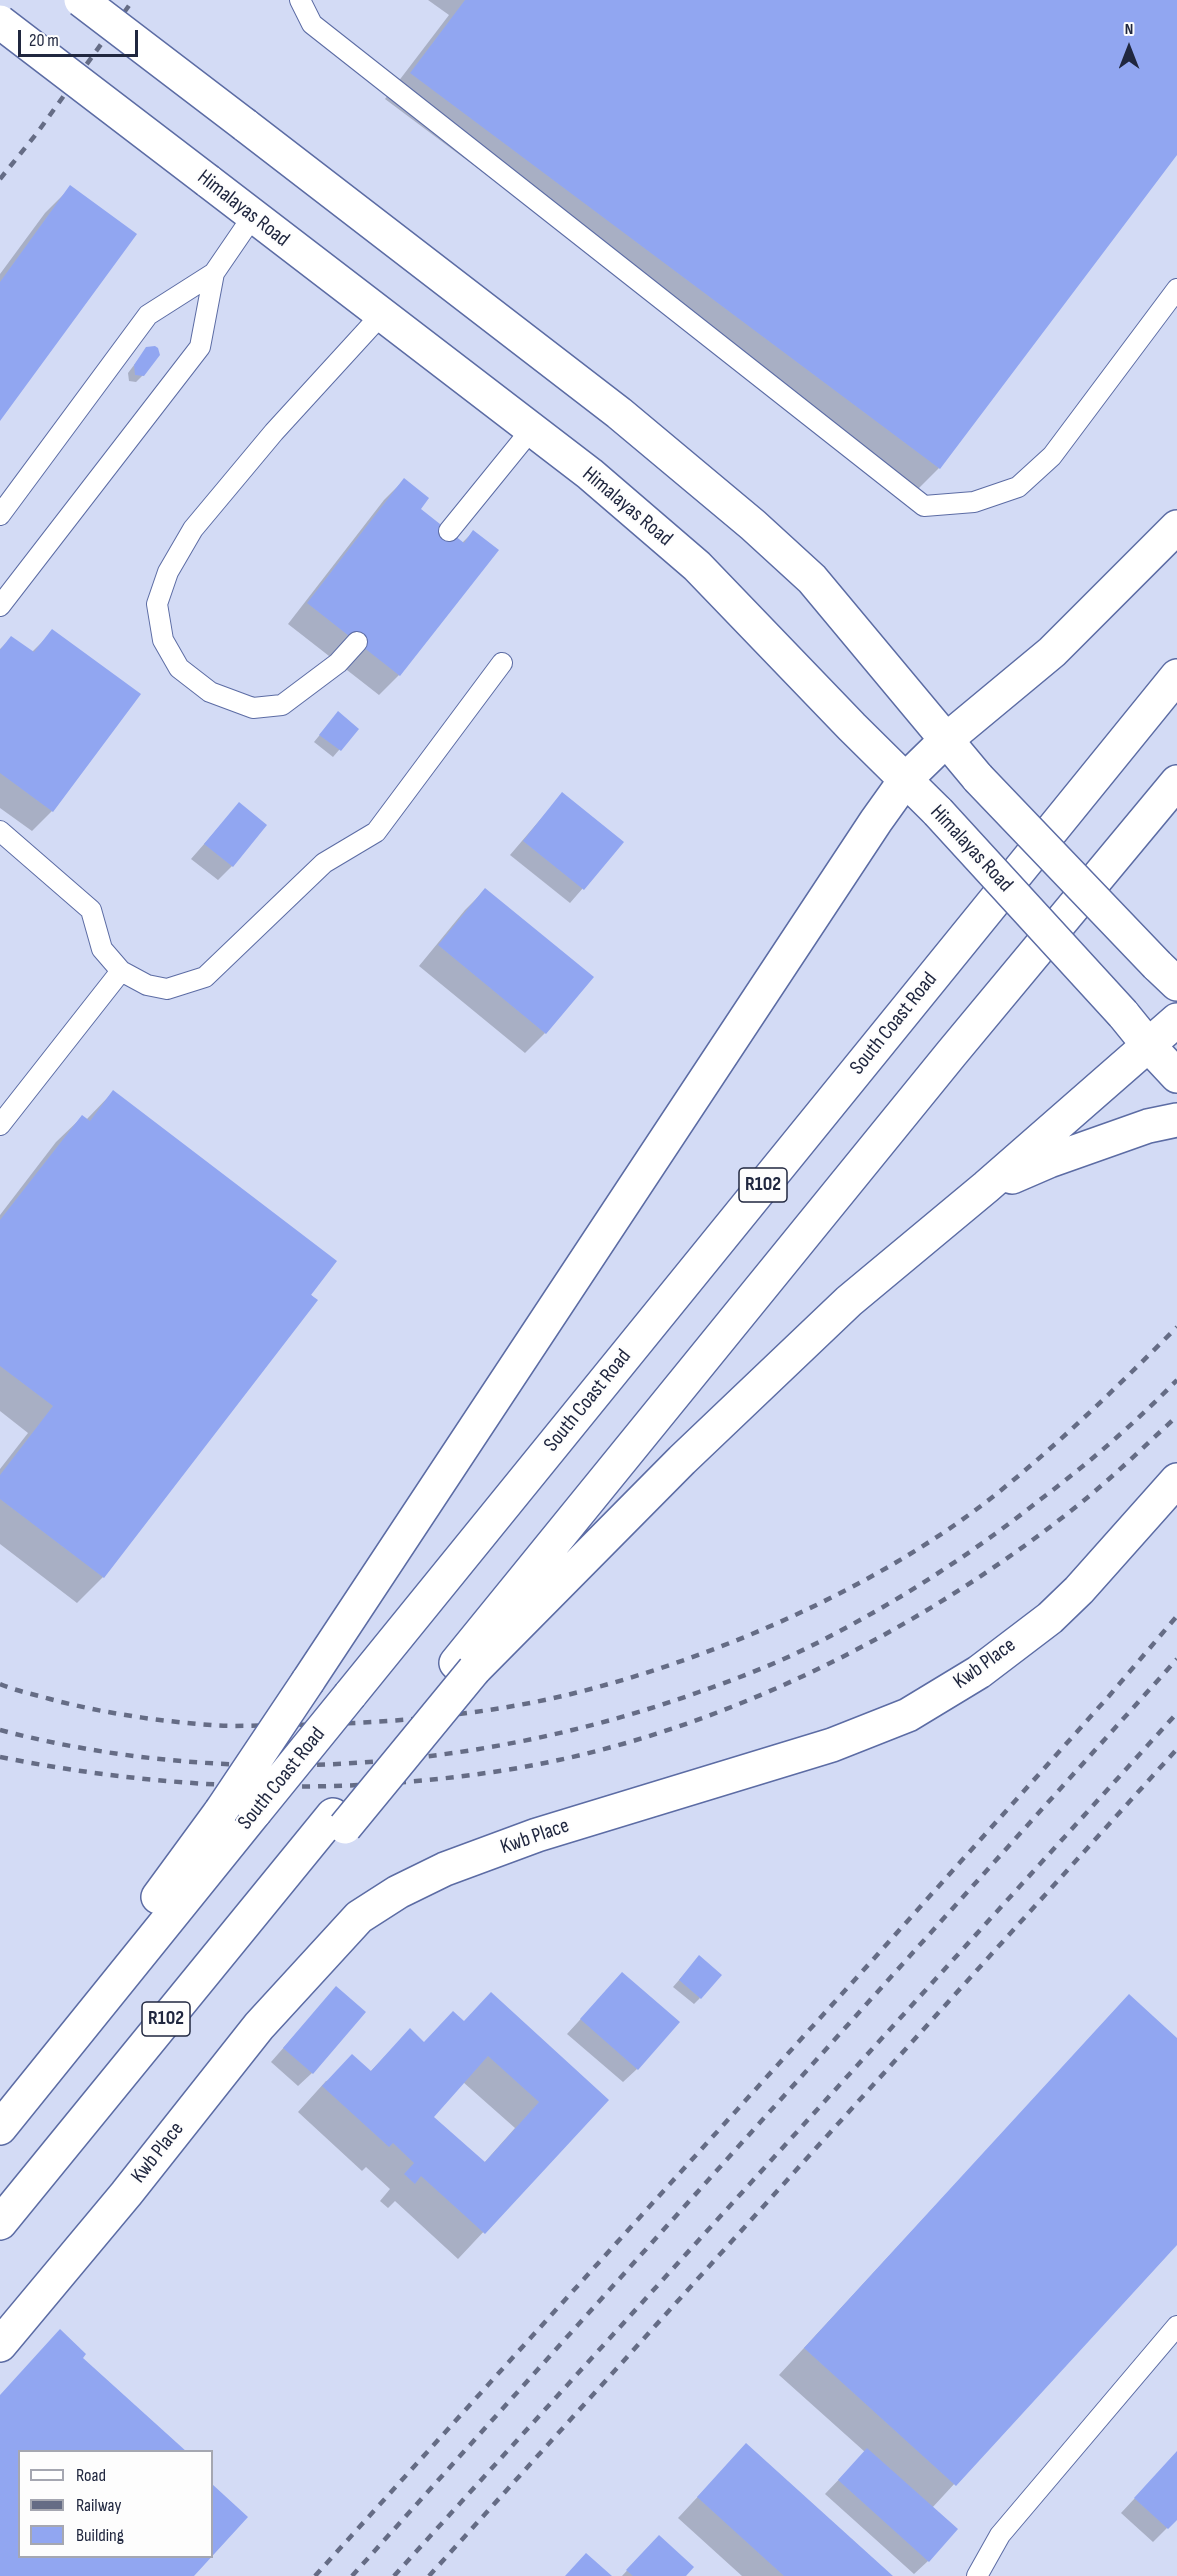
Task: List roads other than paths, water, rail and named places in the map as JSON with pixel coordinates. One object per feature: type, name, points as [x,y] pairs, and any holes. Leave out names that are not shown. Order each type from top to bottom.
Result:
[{"type":"main road","points":[[81,0],[619,413],[753,525],[812,579],[978,778],[1167,975]]},
{"type":"main road","name":"Himalayas Road","points":[[0,22],[590,474],[697,566],[852,727],[938,812],[1177,1076]]},
{"type":"main road","points":[[114,1988],[158,1897],[221,1811],[308,1681],[906,779],[946,740],[1052,652],[1177,527]]},
{"type":"main road","name":"South Coast Road","points":[[0,2128],[1177,676]]},
{"type":"main road","name":"R102","points":[[0,2223],[295,1860],[339,1821],[465,1666],[951,1054],[1177,782]]},
{"type":"main road","points":[[465,1666],[849,1300],[986,1188],[1177,1020]]},
{"type":"main road","points":[[986,1188],[1049,1161],[1148,1126],[1177,1120]]},
{"type":"main road","name":"Kwb Place","points":[[0,2345],[126,2194],[259,2026],[359,1917],[399,1892],[444,1869],[537,1835],[832,1745],[908,1715],[979,1672],[1050,1618],[1079,1590],[1177,1480]]},
{"type":"lane","points":[[300,0],[312,24],[924,506],[974,502],[1018,487],[1052,456],[1177,289]]},
{"type":"lane","points":[[0,515],[148,315],[214,273],[254,216]]},
{"type":"lane","points":[[0,606],[200,347],[214,273]]},
{"type":"lane","points":[[357,642],[339,663],[282,705],[253,708],[210,692],[179,668],[163,640],[157,604],[168,572],[193,529],[274,432],[381,315]]},
{"type":"lane","points":[[449,531],[531,430]]},
{"type":"lane","points":[[0,831],[91,910],[102,949],[121,971],[147,985],[167,990],[205,977],[324,863],[376,832],[502,663]]},
{"type":"lane","points":[[0,1125],[121,971]]},
{"type":"lane","points":[[977,2576],[1000,2535],[1177,2326]]},
{"type":"railway","points":[[0,179],[37,133],[133,0]]},
{"type":"railway","points":[[0,1684],[70,1704],[130,1716],[240,1726],[358,1723],[429,1718],[533,1702],[622,1680],[733,1642],[789,1618],[843,1592],[944,1532],[990,1499],[1063,1437],[1177,1327]]},
{"type":"railway","points":[[0,1730],[86,1749],[174,1760],[263,1765],[352,1763],[441,1755],[529,1740],[615,1719],[699,1692],[768,1666],[838,1632],[899,1598],[957,1561],[1059,1485],[1128,1427],[1177,1380]]},
{"type":"railway","points":[[0,1757],[128,1777],[193,1783],[323,1786],[453,1777],[518,1768],[594,1752],[669,1730],[743,1702],[816,1670],[887,1633],[955,1593],[1020,1549],[1094,1492],[1177,1416]]},
{"type":"railway","points":[[315,2576],[869,1964],[1109,1696],[1177,1616]]},
{"type":"railway","points":[[352,2576],[1177,1659]]},
{"type":"railway","points":[[394,2576],[1177,1713]]},
{"type":"railway","points":[[429,2576],[1177,1749]]}]
